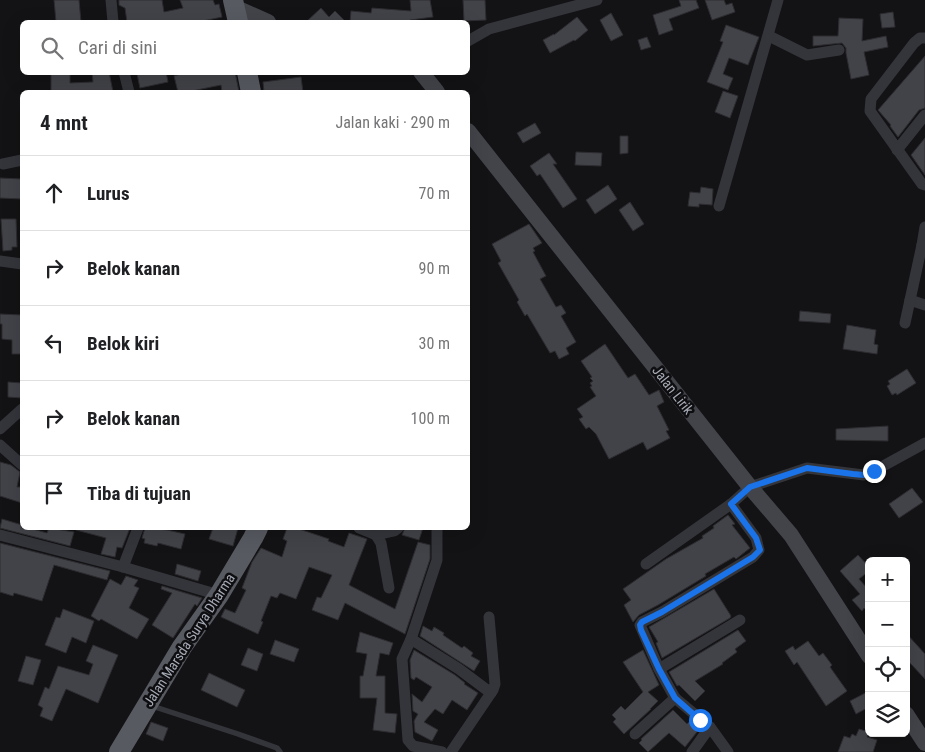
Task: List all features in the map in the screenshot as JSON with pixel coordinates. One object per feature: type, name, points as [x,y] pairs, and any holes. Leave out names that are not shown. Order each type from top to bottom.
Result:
[{"type":"highway","points":[[248,75],[251,90]]},
{"type":"highway","name":"Jalan Marsda Surya Dharma","points":[[119,752],[182,647],[219,595],[257,530]]},
{"type":"main road","points":[[235,10],[262,20]]},
{"type":"main road","points":[[424,75],[436,90]]},
{"type":"main road","name":"Jalan Lirik","points":[[470,134],[750,487],[791,535],[865,650]]},
{"type":"main road","points":[[910,720],[925,743]]},
{"type":"street","points":[[111,0],[113,20]]},
{"type":"street","points":[[470,40],[489,29],[597,0]]},
{"type":"street","points":[[719,206],[778,0]]},
{"type":"street","points":[[769,36],[807,55],[838,50]]},
{"type":"street","points":[[925,38],[920,38],[914,43],[871,99],[870,111],[922,184],[925,184]]},
{"type":"street","points":[[125,75],[128,90]]},
{"type":"street","points":[[897,150],[925,115]]},
{"type":"street","points":[[3,164],[20,160]]},
{"type":"street","points":[[905,323],[924,246],[925,227]]},
{"type":"street","points":[[0,261],[20,264]]},
{"type":"street","points":[[910,300],[925,305]]},
{"type":"street","points":[[0,428],[20,411]]},
{"type":"street","points":[[646,564],[731,504],[750,487],[807,468],[864,475],[925,443]]},
{"type":"street","points":[[0,445],[20,463]]},
{"type":"street","points":[[728,752],[710,727],[675,698],[659,669],[640,625],[642,622],[753,557],[760,550],[756,538],[731,504]]},
{"type":"street","points":[[123,567],[137,530]]},
{"type":"street","points":[[364,530],[376,535],[395,530]]},
{"type":"street","points":[[438,530],[437,560],[411,639],[402,659],[408,740],[414,746],[442,752]]},
{"type":"street","points":[[0,535],[123,567],[219,595]]},
{"type":"street","points":[[376,535],[381,543],[389,588]]},
{"type":"street","points":[[451,752],[491,693],[495,684],[489,617]]},
{"type":"street","points":[[659,669],[740,620]]},
{"type":"street","points":[[411,639],[460,669],[491,693]]},
{"type":"street","points":[[635,734],[675,698]]},
{"type":"street","points":[[692,752],[710,727]]},
{"type":"lane","points":[[147,705],[238,734],[277,748],[280,752]]},
{"type":"building","points":[[54,0],[79,0],[81,20],[56,20]]},
{"type":"building","points":[[119,0],[162,0],[164,12],[183,8],[180,0],[213,0],[215,5],[219,4],[222,17],[208,20],[127,20],[125,8],[119,5]]},
{"type":"building","points":[[410,0],[430,0],[433,17],[410,20],[350,20],[351,11],[371,13],[372,8],[411,11]]},
{"type":"building","points":[[463,0],[485,0],[486,20],[464,20]]},
{"type":"building","points":[[679,0],[696,0],[699,8],[669,19],[673,30],[659,35],[653,15],[681,6]]},
{"type":"building","points":[[705,0],[724,0],[726,5],[732,3],[735,12],[712,20]]},
{"type":"building","points":[[321,8],[329,17],[335,11],[344,20],[308,20]]},
{"type":"building","points":[[893,12],[895,27],[882,28],[880,14]]},
{"type":"building","points":[[611,13],[623,35],[611,41],[600,20]]},
{"type":"building","points":[[577,17],[588,30],[575,41],[550,53],[543,40],[554,35]]},
{"type":"building","points":[[839,18],[863,19],[862,41],[886,36],[888,47],[864,52],[869,75],[851,79],[846,48],[842,43],[813,46],[813,36],[838,36]]},
{"type":"building","points":[[726,25],[759,37],[748,65],[729,58],[723,74],[733,78],[728,90],[707,82],[723,42],[720,41]]},
{"type":"building","points":[[647,37],[651,47],[641,50],[638,40]]},
{"type":"building","points":[[925,56],[925,108],[919,110],[898,137],[891,125],[878,110]]},
{"type":"building","points":[[51,75],[70,75],[70,83],[93,82],[92,75],[110,75],[113,90],[51,90]]},
{"type":"building","points":[[137,75],[167,75],[168,82],[140,88]]},
{"type":"building","points":[[236,75],[239,90],[222,90],[221,85],[197,90],[178,90],[174,76]]},
{"type":"building","points":[[301,77],[303,90],[264,90],[263,82]]},
{"type":"building","points":[[723,91],[738,96],[730,118],[715,112]]},
{"type":"building","points":[[535,123],[541,133],[523,143],[517,133]]},
{"type":"building","points":[[620,136],[628,136],[628,153],[620,154]]},
{"type":"building","points":[[925,138],[925,175],[911,155]]},
{"type":"building","points":[[576,152],[602,153],[601,166],[575,165]]},
{"type":"building","points":[[549,153],[557,164],[553,164],[577,199],[563,208],[540,174],[537,176],[530,166]]},
{"type":"building","points":[[0,178],[20,179],[20,199],[0,198]]},
{"type":"building","points":[[608,185],[617,199],[595,214],[586,200]]},
{"type":"building","points":[[701,187],[713,189],[712,205],[699,204],[699,207],[688,206],[690,192],[700,193]]},
{"type":"building","points":[[630,202],[644,224],[633,231],[619,210]]},
{"type":"building","points":[[1,219],[16,219],[17,247],[12,247],[12,250],[3,251]]},
{"type":"building","points":[[529,224],[542,243],[533,248],[535,251],[533,252],[546,276],[540,279],[556,307],[561,305],[566,313],[561,316],[576,342],[566,348],[569,354],[559,359],[555,351],[550,353],[527,314],[525,316],[517,302],[519,300],[498,263],[501,261],[492,244]]},
{"type":"building","points":[[800,311],[831,314],[830,323],[799,321]]},
{"type":"building","points":[[0,314],[20,315],[20,354],[12,354],[12,340],[2,339],[2,324],[0,324]]},
{"type":"building","points":[[847,325],[876,330],[874,344],[878,345],[877,354],[843,349]]},
{"type":"building","points":[[605,344],[628,378],[635,374],[649,395],[659,390],[664,402],[657,406],[669,430],[666,431],[670,438],[647,450],[643,442],[609,459],[596,434],[589,427],[586,429],[579,419],[583,417],[577,409],[596,396],[590,387],[592,386],[590,383],[593,381],[590,378],[592,377],[581,361]]},
{"type":"building","points":[[907,369],[916,383],[897,395],[896,393],[892,395],[887,386],[890,384],[888,381]]},
{"type":"building","points":[[8,382],[20,383],[20,398],[8,397]]},
{"type":"building","points":[[888,426],[888,441],[836,440],[836,429]]},
{"type":"building","points":[[0,462],[11,465],[20,472],[17,487],[20,487],[20,502],[0,496]]},
{"type":"building","points":[[912,488],[923,502],[899,518],[889,504]]},
{"type":"building","points":[[728,515],[735,524],[732,525],[750,548],[736,559],[734,557],[705,574],[706,576],[639,615],[633,622],[624,605],[631,600],[623,589],[666,559],[703,538],[702,536]]},
{"type":"building","points":[[2,519],[20,524],[20,530],[36,530],[47,533],[48,530],[74,532],[70,546],[0,528]]},
{"type":"building","points":[[76,530],[129,530],[122,548],[117,547],[115,557],[101,554],[106,538]]},
{"type":"building","points":[[144,530],[167,530],[185,534],[181,549],[158,543],[157,546],[144,543],[145,539],[142,538]]},
{"type":"building","points":[[212,530],[237,530],[233,546],[209,539]]},
{"type":"building","points":[[286,530],[302,530],[329,539],[328,541],[344,547],[349,533],[367,539],[349,585],[395,609],[418,542],[430,545],[430,559],[405,634],[345,603],[338,620],[312,610],[317,597],[321,598],[332,575],[309,567],[296,599],[280,593],[277,598],[271,596],[258,634],[221,617],[225,609],[235,613],[246,590],[242,588],[252,562],[261,548],[282,557],[287,541],[283,539]]},
{"type":"building","points":[[404,530],[422,530],[419,540],[402,535]]},
{"type":"building","points":[[0,543],[110,571],[107,580],[54,565],[42,601],[14,593],[13,596],[0,592]]},
{"type":"building","points":[[858,555],[865,563],[865,574],[859,579],[865,586],[865,609],[862,611],[852,600],[860,594],[840,571]]},
{"type":"building","points":[[177,564],[201,571],[198,581],[175,574]]},
{"type":"building","points":[[126,576],[138,580],[134,586],[139,588],[129,608],[149,619],[137,639],[101,619],[99,621],[91,616],[110,579],[121,585]]},
{"type":"building","points":[[162,586],[202,598],[197,606],[195,604],[173,638],[152,625],[172,593],[161,589]]},
{"type":"building","points":[[714,589],[731,616],[730,618],[662,658],[656,643],[658,642],[649,627]]},
{"type":"building","points":[[63,609],[94,621],[86,643],[72,637],[66,653],[45,645],[56,617],[60,618]]},
{"type":"building","points":[[423,626],[432,631],[434,627],[462,648],[464,646],[473,653],[471,656],[480,661],[474,671],[420,636]]},
{"type":"building","points":[[738,630],[746,641],[735,649],[737,652],[723,664],[695,681],[705,691],[695,701],[679,685],[677,686],[669,672]]},
{"type":"building","points":[[360,632],[393,643],[389,655],[380,653],[376,676],[385,676],[385,713],[397,714],[395,733],[373,730],[377,698],[360,698],[360,676],[363,676],[367,654],[356,652]]},
{"type":"building","points":[[910,637],[925,654],[925,679],[910,663]]},
{"type":"building","points":[[275,640],[299,649],[294,662],[270,654]]},
{"type":"building","points":[[808,641],[819,656],[823,653],[832,665],[830,667],[847,691],[826,706],[797,662],[794,665],[785,651],[793,646],[795,650]]},
{"type":"building","points":[[93,645],[118,655],[98,703],[66,689],[52,721],[40,716],[43,708],[38,705],[45,687],[49,689],[58,666],[89,675],[93,664],[86,661]]},
{"type":"building","points":[[248,648],[263,654],[257,671],[241,665]]},
{"type":"building","points":[[414,650],[455,675],[464,684],[478,693],[467,710],[452,700],[443,714],[435,709],[424,722],[438,730],[432,741],[415,732],[414,721],[418,714],[413,711],[412,694],[422,702],[432,687],[416,677],[414,680],[411,678],[410,660]]},
{"type":"building","points":[[643,650],[659,685],[648,692],[658,701],[624,734],[613,722],[616,719],[612,715],[621,706],[625,710],[643,692],[623,662]]},
{"type":"building","points":[[26,656],[41,660],[33,685],[18,681]]},
{"type":"building","points":[[209,673],[245,690],[237,707],[201,690]]},
{"type":"building","points":[[865,693],[865,709],[856,714],[850,701]]},
{"type":"building","points":[[673,710],[687,724],[690,721],[700,728],[685,747],[669,733],[648,752],[639,743],[641,739]]},
{"type":"building","points":[[151,722],[168,728],[163,741],[146,734]]},
{"type":"building","points":[[859,729],[865,731],[865,737],[877,740],[873,752],[838,752],[844,736],[850,738],[852,734],[856,736]]},
{"type":"route","points":[[700,720],[675,698],[641,630],[640,625],[642,622],[753,557],[760,550],[756,538],[731,504],[750,487],[769,479],[807,468],[864,475],[874,471]]}]
